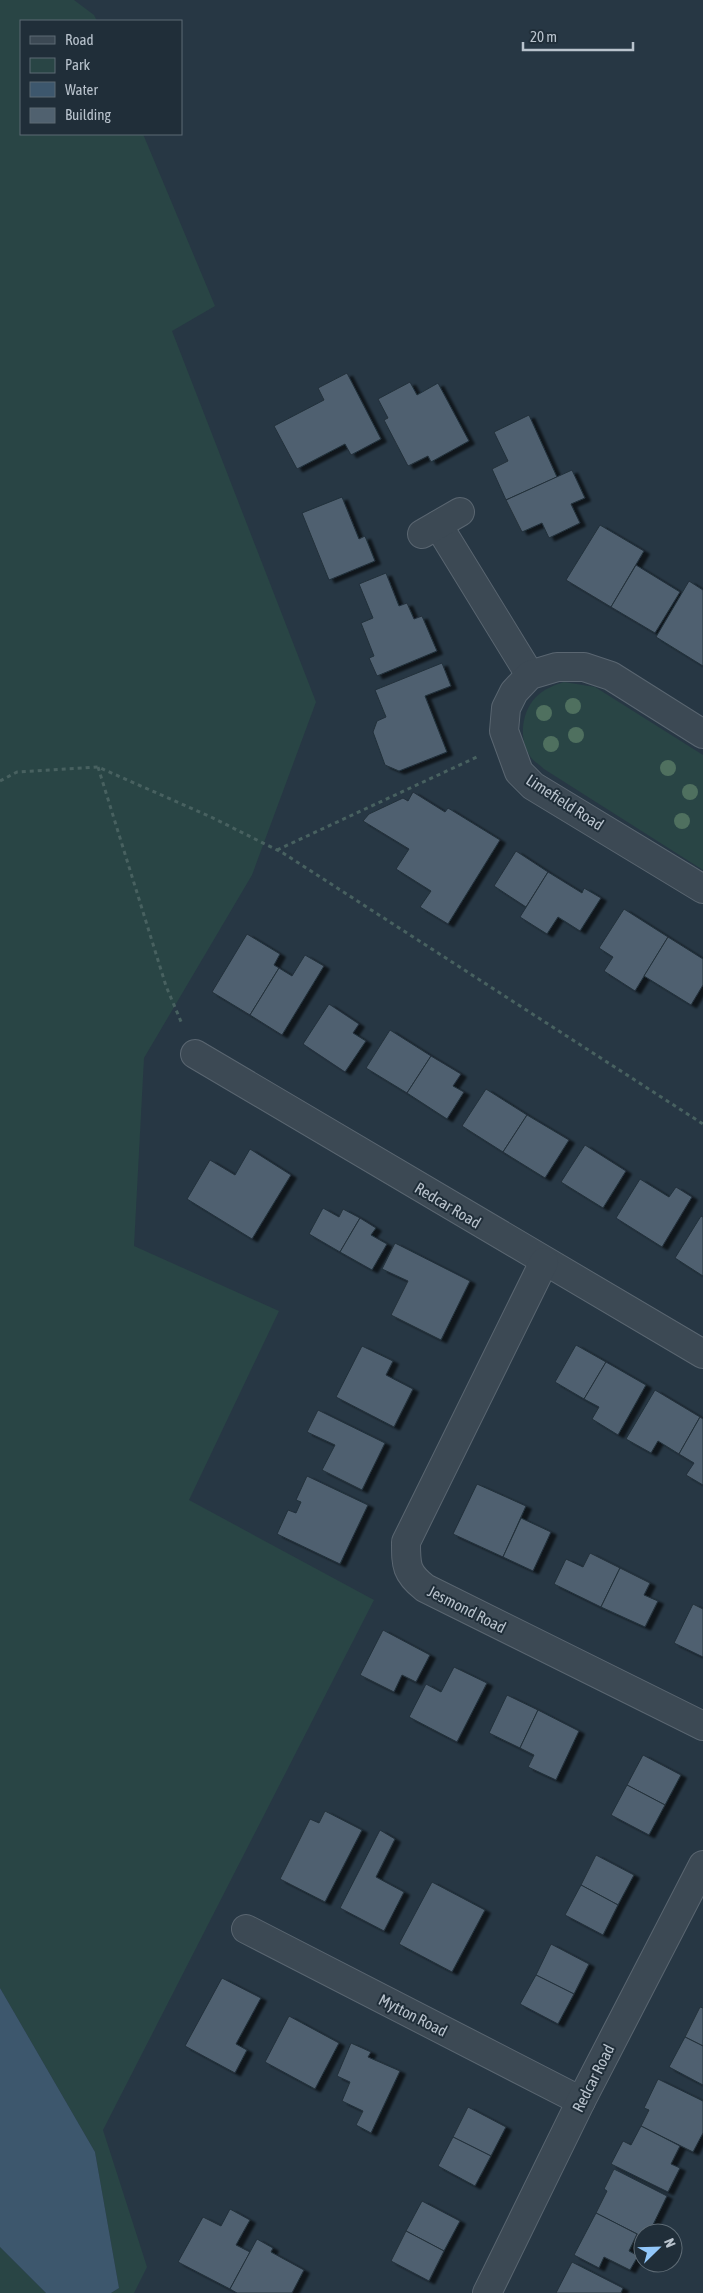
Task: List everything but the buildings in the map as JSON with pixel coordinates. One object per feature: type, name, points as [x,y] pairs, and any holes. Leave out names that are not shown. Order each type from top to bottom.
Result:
[{"type":"street","points":[[440,524],[530,675],[557,667],[584,667],[611,676],[703,734]]},
{"type":"street","name":"Limefield Road","points":[[530,675],[514,692],[506,708],[504,730],[507,743],[519,772],[533,786],[703,888]]},
{"type":"street","name":"Redcar Road","points":[[194,1054],[703,1354]]},
{"type":"street","name":"Jesmond Road","points":[[544,1262],[406,1542],[406,1562],[411,1577],[424,1588],[703,1726]]},
{"type":"street","name":"Redcar Road","points":[[487,2293],[581,2100],[703,1864]]},
{"type":"street","name":"Mytton Road","points":[[246,1929],[581,2100]]},
{"type":"path","points":[[277,850],[507,743]]},
{"type":"path","points":[[98,767],[166,986],[194,1054]]},
{"type":"path","points":[[0,781],[17,772],[98,767],[211,817],[277,850],[703,1124]]},
{"type":"green space","points":[[0,0],[74,0],[94,15],[96,20],[20,20],[20,135],[143,135],[215,306],[172,331],[316,702],[252,875],[144,1058],[134,1246],[279,1311],[189,1500],[374,1600],[103,2130],[147,2267],[134,2293],[111,2293],[119,2288],[95,2152],[0,1988]]},
{"type":"green space","points":[[564,682],[595,687],[703,755],[703,870],[544,769],[531,758],[526,749],[523,733],[527,710],[542,692]]},
{"type":"green space","points":[[0,2247],[46,2293],[0,2293]]},
{"type":"water","points":[[0,1988],[95,2152],[119,2288],[111,2293],[46,2293],[0,2247]]}]
